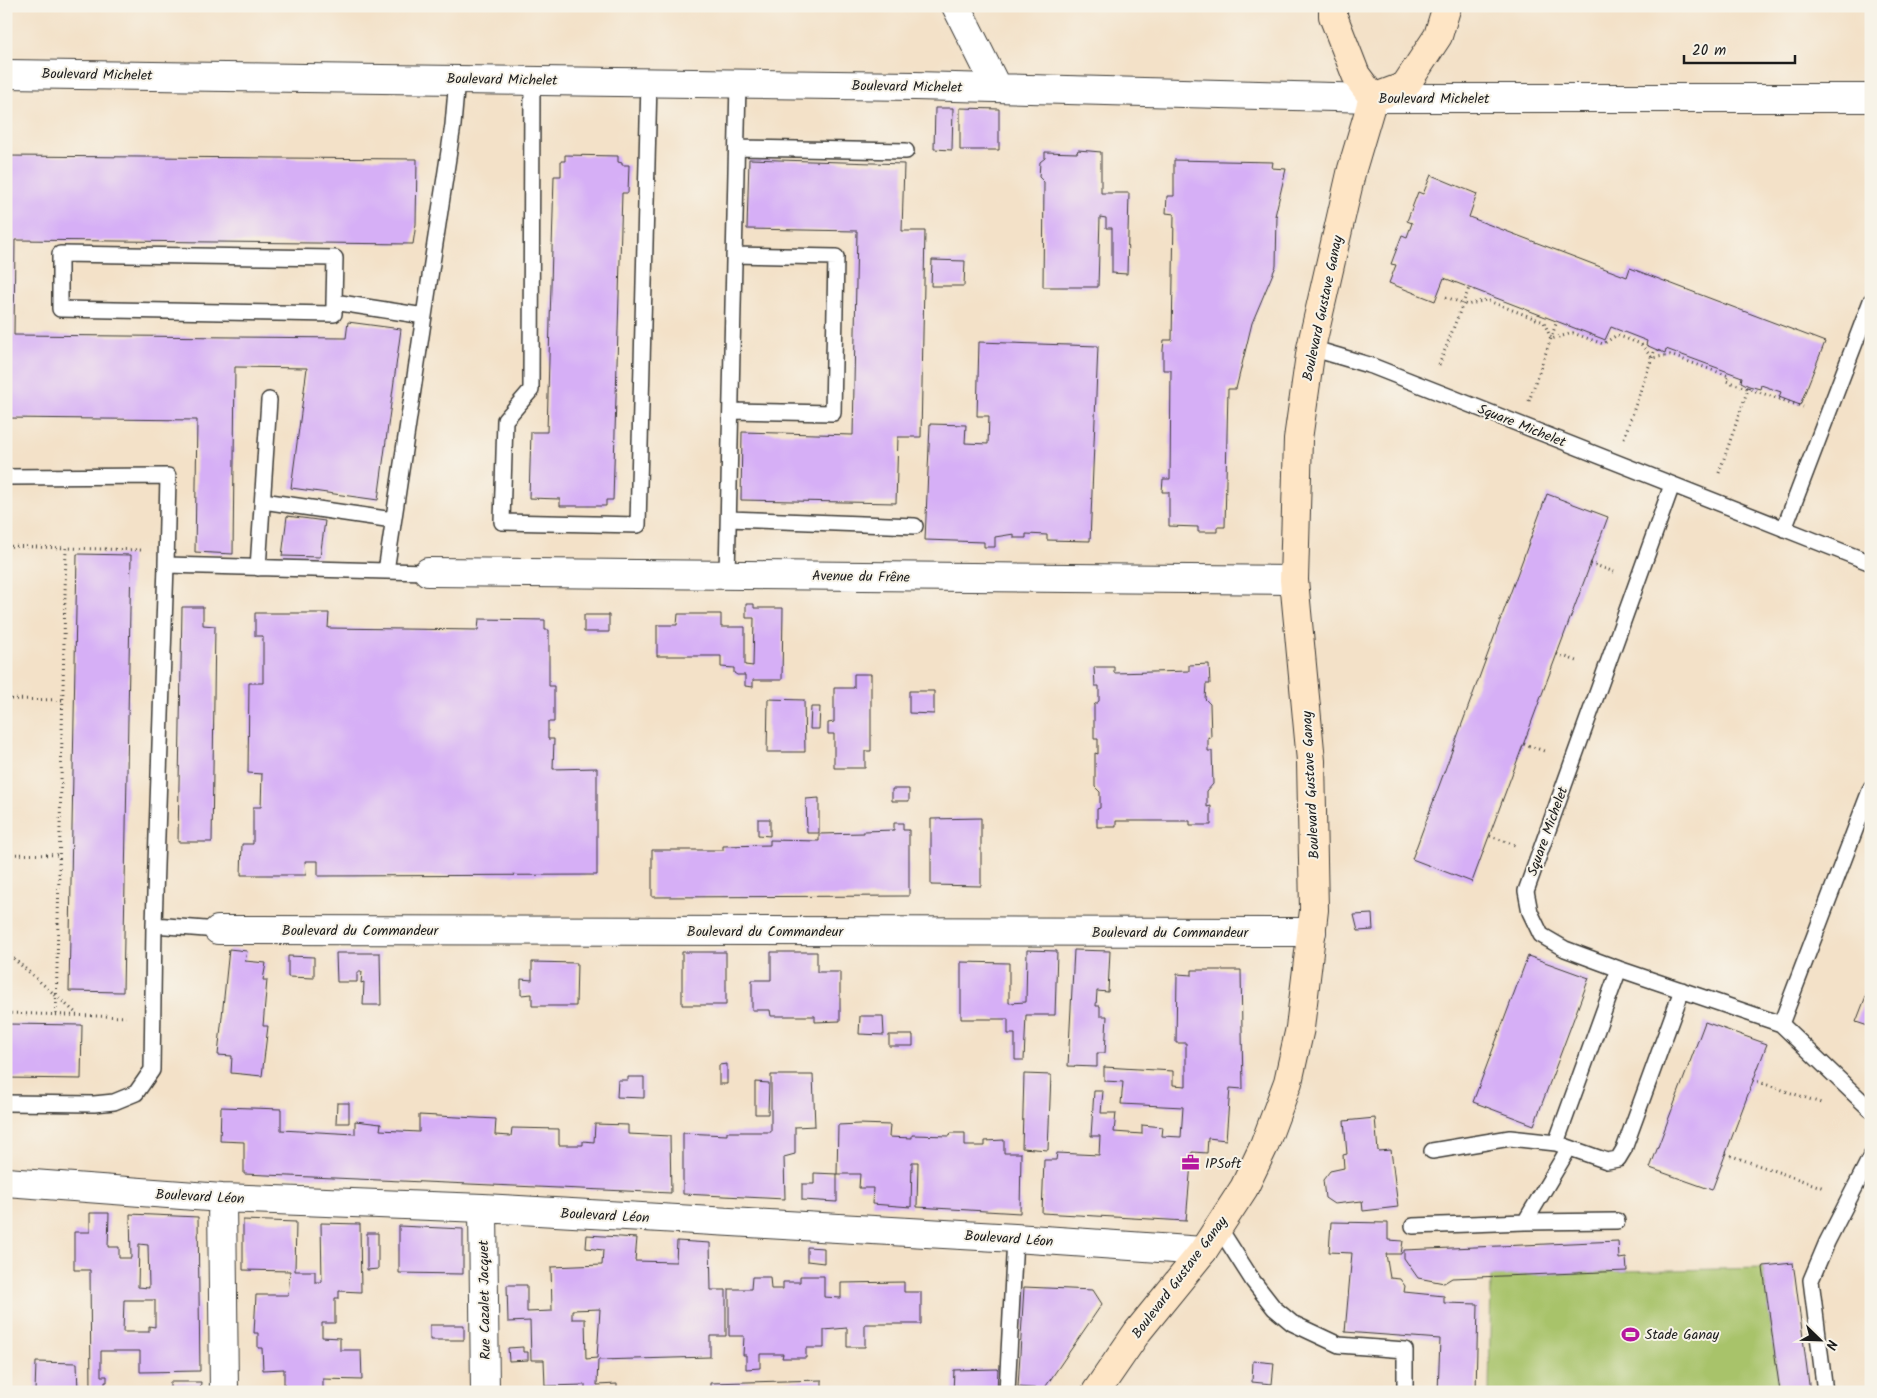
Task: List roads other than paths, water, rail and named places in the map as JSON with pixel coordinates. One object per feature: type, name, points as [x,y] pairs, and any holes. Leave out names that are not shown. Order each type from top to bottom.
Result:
[{"type":"street","points":[[956,6],[997,88]]},
{"type":"street","points":[[1333,6],[1333,16],[1356,75],[1373,98],[1405,86],[1438,36],[1447,6]]},
{"type":"street","name":"Boulevard Michelet","points":[[6,74],[738,83],[1373,98],[1871,98]]},
{"type":"street","name":"Boulevard Gustave Ganay","points":[[1096,1392],[1138,1331],[1203,1251],[1244,1188],[1264,1146],[1288,1082],[1300,1028],[1314,910],[1311,761],[1294,580],[1298,440],[1310,348],[1352,169],[1373,98]]},
{"type":"street","name":"Avenue du Frêne","points":[[428,572],[1294,580]]},
{"type":"street","name":"Boulevard du Commandeur","points":[[218,930],[1312,932]]},
{"type":"street","name":"Boulevard Léon","points":[[6,1182],[222,1198],[483,1208],[1015,1238],[1203,1251]]},
{"type":"street","points":[[222,1198],[224,1392]]},
{"type":"street","name":"Rue Cazalet Jacquet","points":[[483,1208],[485,1392]]},
{"type":"lane","points":[[386,571],[453,125],[457,79]]},
{"type":"lane","points":[[532,80],[531,390],[504,420],[502,522],[638,525],[649,82]]},
{"type":"lane","points":[[727,574],[738,83]]},
{"type":"lane","points":[[737,148],[906,151]]},
{"type":"lane","points":[[60,254],[335,258],[334,302],[334,314],[60,309],[60,254]]},
{"type":"lane","points":[[731,411],[833,413],[836,257],[734,256]]},
{"type":"lane","points":[[1784,529],[1871,301]]},
{"type":"lane","points":[[334,302],[424,316]]},
{"type":"lane","name":"Square Michelet","points":[[1310,348],[1372,366],[1871,563]]},
{"type":"lane","points":[[258,568],[269,400]]},
{"type":"lane","points":[[6,477],[168,476],[154,925],[152,1070],[136,1093],[114,1102],[94,1104],[6,1103]]},
{"type":"lane","name":"Square Michelet","points":[[1672,485],[1526,891],[1530,912],[1541,935],[1565,949],[1618,969],[1781,1024],[1871,1110]]},
{"type":"lane","points":[[263,501],[393,520]]},
{"type":"lane","points":[[729,519],[915,526]]},
{"type":"lane","points":[[166,558],[258,568],[428,572]]},
{"type":"lane","points":[[1781,1024],[1871,788]]},
{"type":"lane","points":[[154,925],[218,930]]},
{"type":"lane","points":[[1525,1222],[1562,1145],[1618,969]]},
{"type":"lane","points":[[1432,1151],[1510,1138],[1562,1145],[1607,1161],[1618,1159],[1624,1149],[1682,990]]},
{"type":"lane","points":[[1825,1392],[1811,1280],[1871,1156]]},
{"type":"lane","points":[[1413,1226],[1617,1221]]},
{"type":"lane","points":[[1218,1226],[1253,1281],[1274,1308],[1292,1323],[1339,1345],[1405,1350],[1405,1392]]},
{"type":"lane","points":[[1007,1392],[1015,1238]]},
{"type":"place","name":"IPSoft","points":[[1191,1163]]},
{"type":"place","name":"Stade Ganay","points":[[1631,1334]]}]
